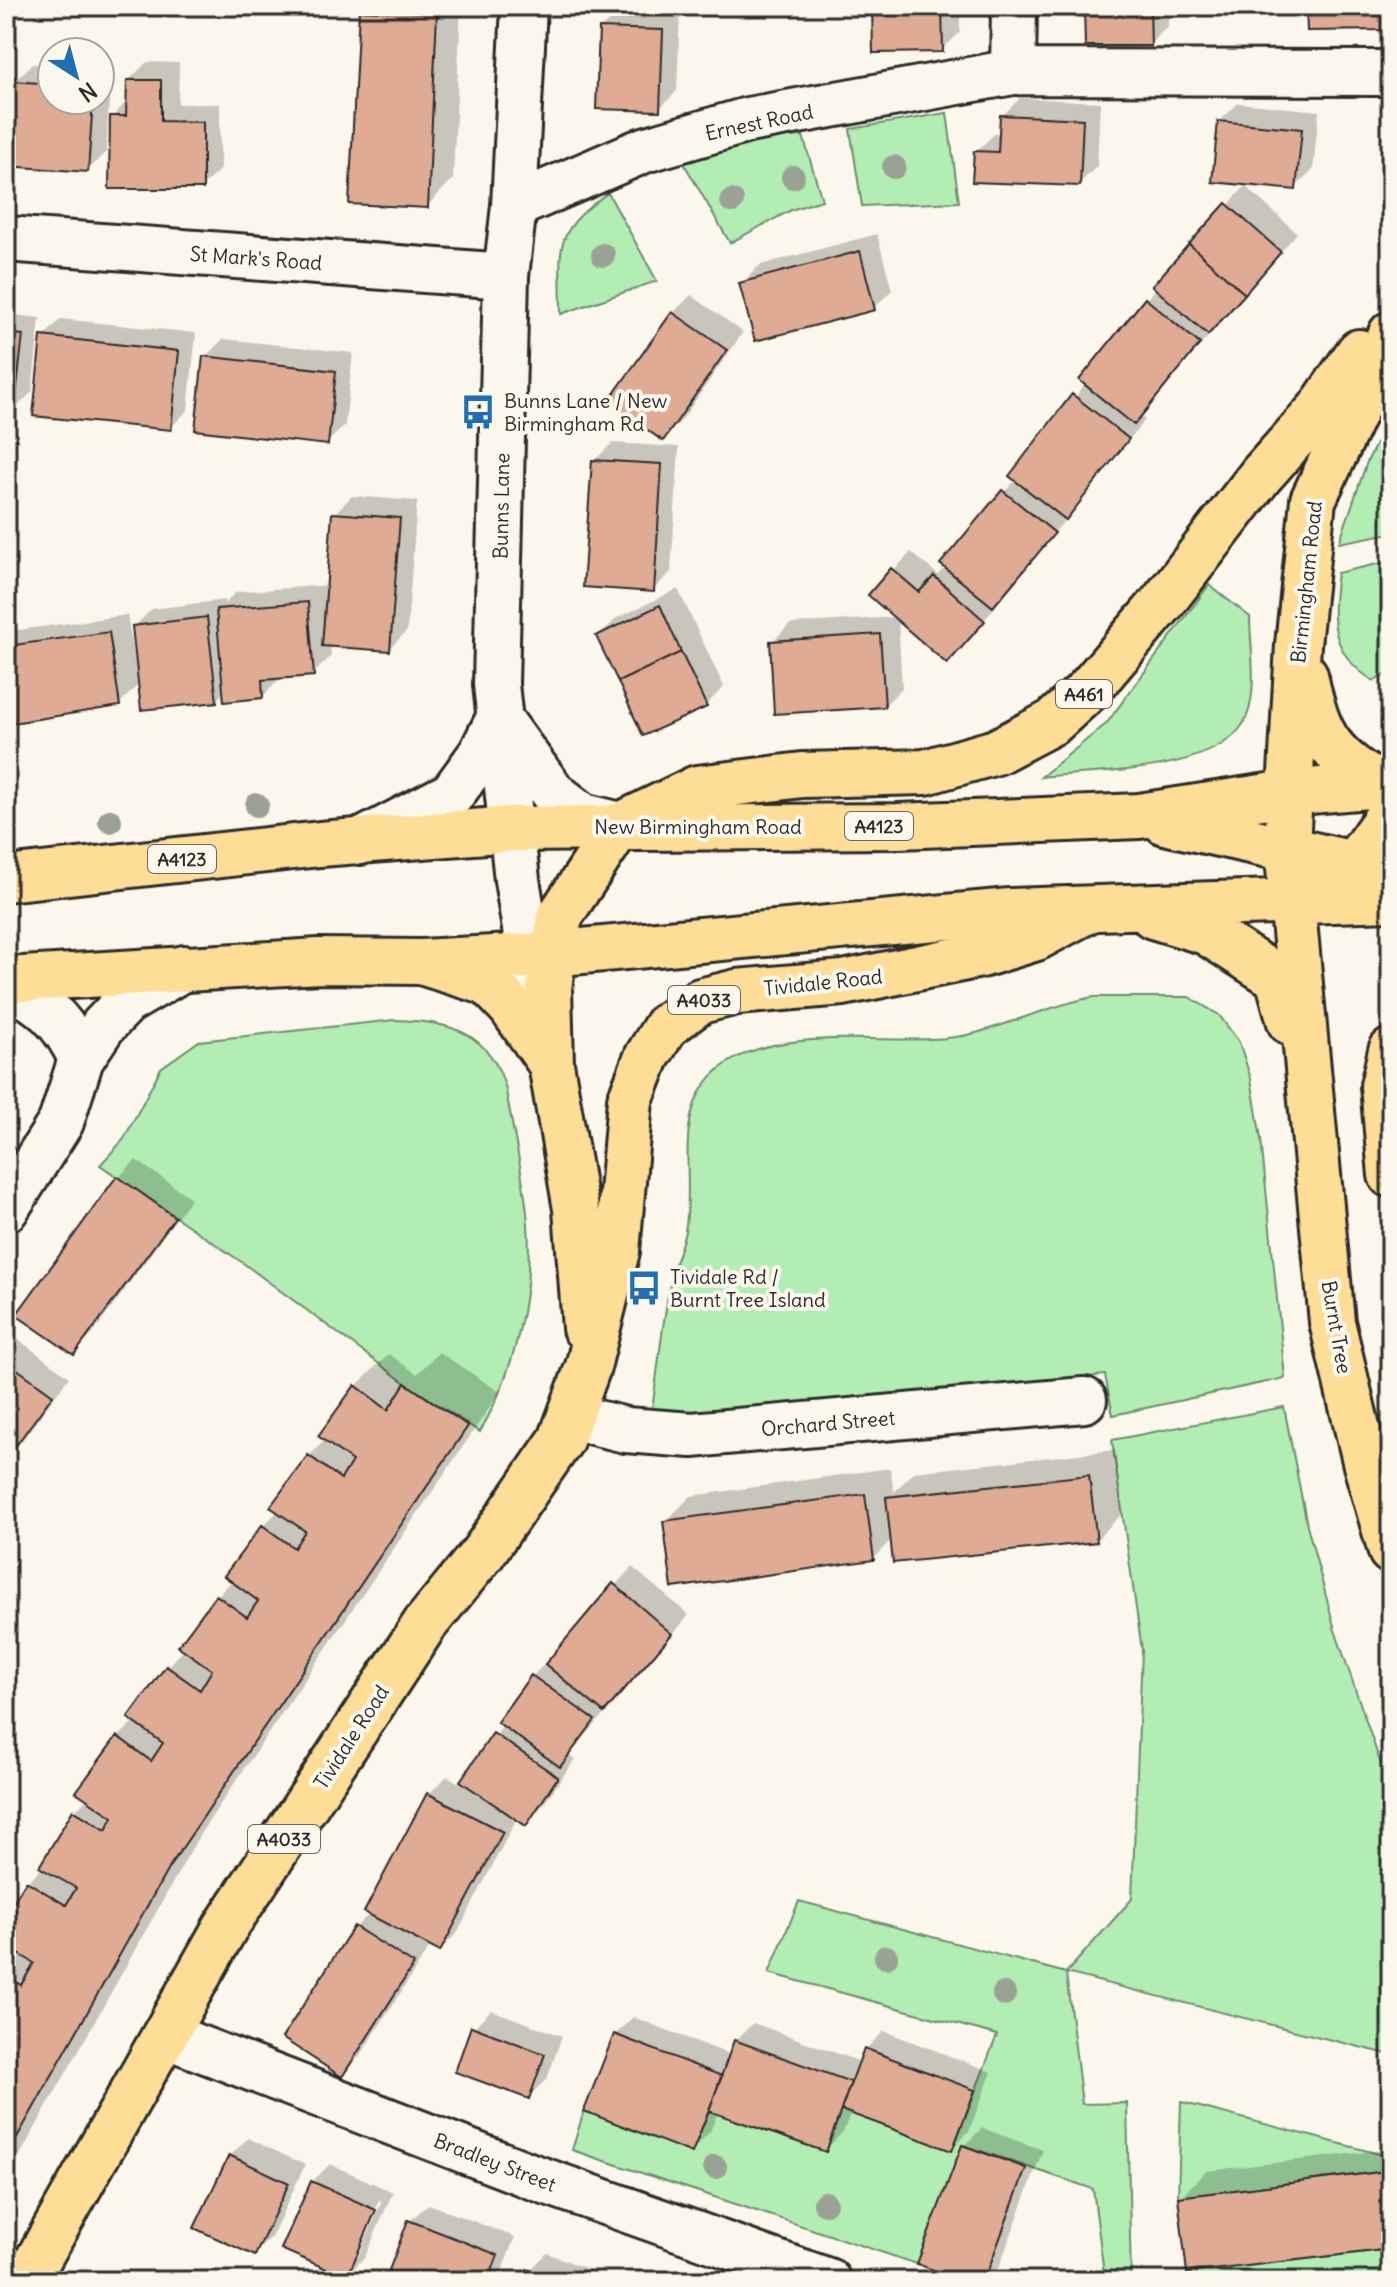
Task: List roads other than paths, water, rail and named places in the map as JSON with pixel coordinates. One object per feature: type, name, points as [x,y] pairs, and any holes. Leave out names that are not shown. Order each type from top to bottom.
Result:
[{"type":"main road","name":"A461","points":[[620,825],[697,788],[802,775],[925,772],[996,752],[1053,722],[1087,691],[1163,602],[1261,475],[1319,410],[1391,308]]},
{"type":"main road","name":"Birmingham Road","points":[[1312,1098],[1287,847],[1287,793],[1298,645],[1313,500],[1391,334]]},
{"type":"main road","points":[[1298,645],[1312,709],[1334,754],[1388,793],[1373,873]]},
{"type":"main road","name":"New Birmingham Road","points":[[6,879],[320,844],[511,829],[620,825],[898,826],[1139,816],[1287,793],[1388,793]]},
{"type":"main road","points":[[1139,816],[1287,847],[1373,873]]},
{"type":"main road","points":[[547,945],[560,916],[620,825]]},
{"type":"main road","points":[[1291,901],[1373,873]]},
{"type":"main road","points":[[6,982],[319,961],[421,962],[547,945],[641,946],[1010,911],[1391,898]]},
{"type":"main road","points":[[1106,908],[1206,932],[1278,978],[1312,1098]]},
{"type":"main road","name":"Tividale Road","points":[[26,2281],[225,1928],[425,1624],[528,1491],[572,1417],[588,1367],[621,1228],[630,1100],[647,1057],[666,1026],[700,1001],[737,992],[843,983],[981,955],[1036,938],[1106,908]]},
{"type":"main road","name":"A4033","points":[[421,962],[488,983],[511,1007],[551,1064]]},
{"type":"main road","points":[[1391,1051],[1383,1086],[1391,1175]]},
{"type":"main road","name":"Tividale Road","points":[[551,1064],[576,1209],[588,1367]]},
{"type":"main road","name":"Burnt Tree","points":[[1312,1098],[1332,1322],[1366,1465],[1391,1551]]},
{"type":"street","name":"Bunns Lane","points":[[524,6],[514,206],[506,276],[496,684],[517,880],[547,945],[551,1064]]},
{"type":"street","points":[[1013,72],[1014,6]]},
{"type":"street","name":"Ernest Road","points":[[514,206],[644,150],[748,120],[1013,72],[1391,73]]},
{"type":"street","name":"St Mark's Road","points":[[6,239],[506,276]]},
{"type":"street","points":[[358,843],[452,794],[481,754],[499,718],[553,793],[583,816],[620,825]]},
{"type":"street","points":[[6,1209],[61,1122],[81,1059],[103,1026],[126,1002],[184,968]]},
{"type":"street","points":[[6,982],[53,1012],[70,1034],[81,1059]]},
{"type":"street","name":"Orchard Street","points":[[572,1417],[626,1430],[692,1435],[1084,1400]]},
{"type":"street","name":"Bradley Street","points":[[165,2035],[531,2176],[822,2280]]},
{"type":"place","name":"Bunns Lane / New Birmingham Rd","points":[[478,412]]},
{"type":"place","name":"Tividale Rd / Burnt Tree Island","points":[[644,1288]]}]
